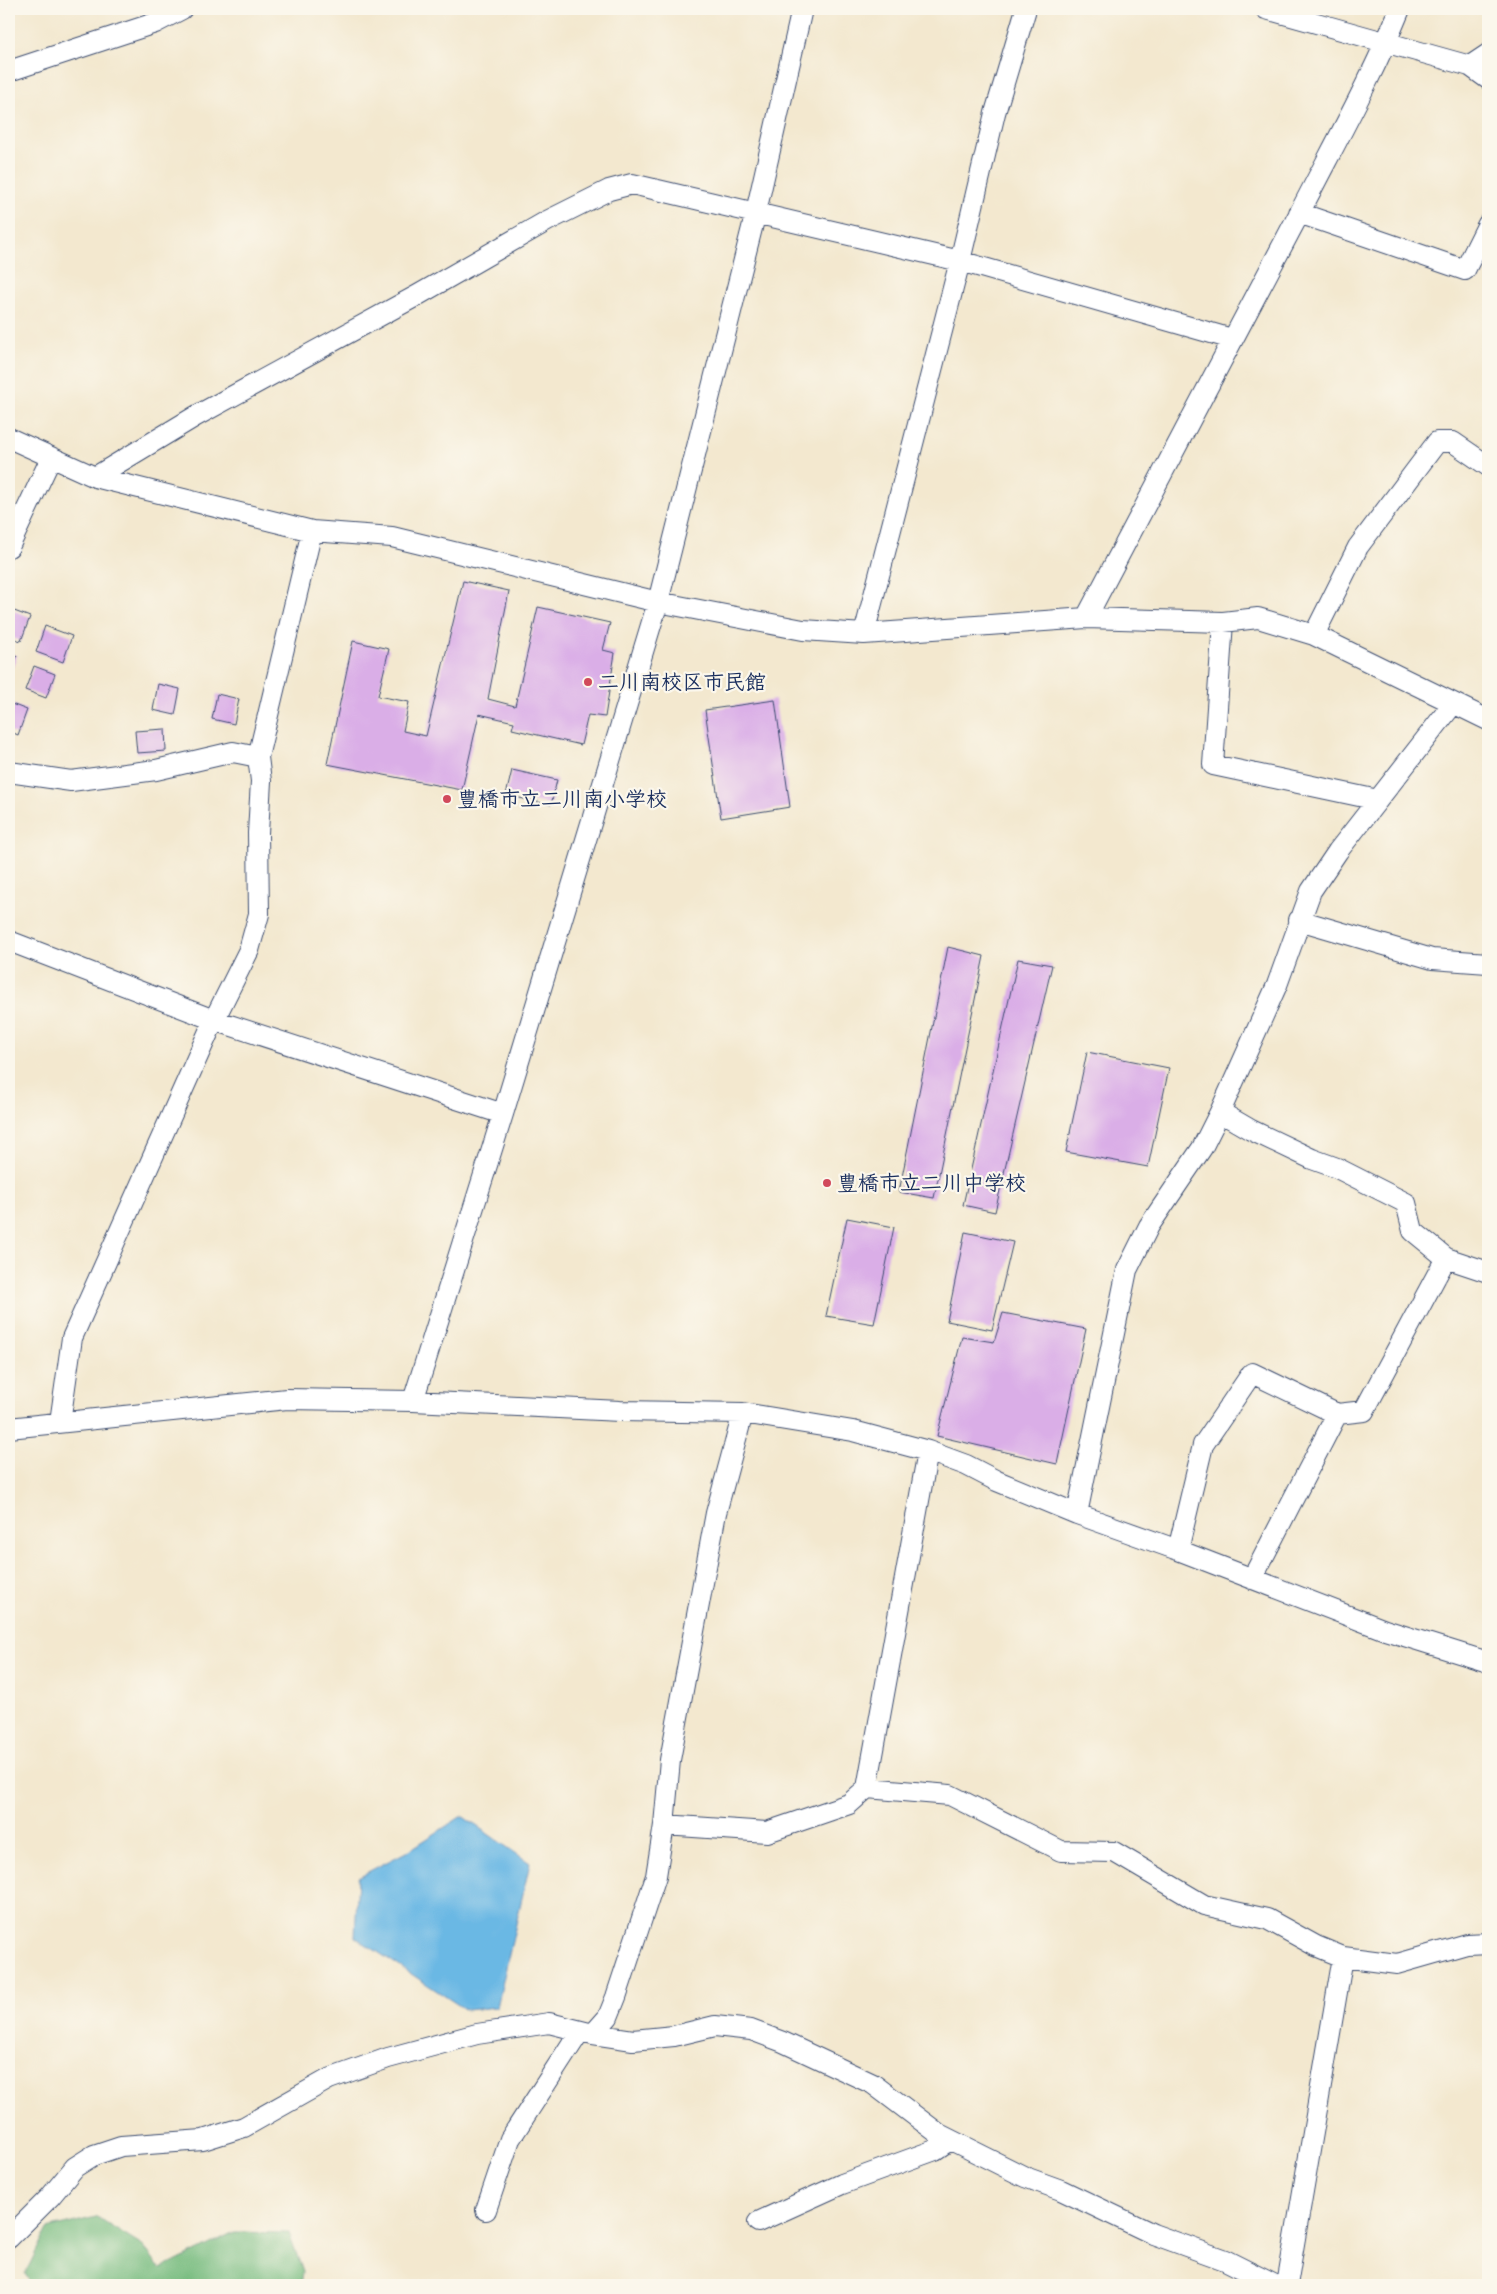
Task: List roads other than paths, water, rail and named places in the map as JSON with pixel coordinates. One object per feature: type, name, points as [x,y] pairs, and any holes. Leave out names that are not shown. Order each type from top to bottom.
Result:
[{"type":"street","points":[[9,71],[151,16],[182,9]]},
{"type":"street","points":[[413,1401],[503,1114],[658,602],[756,212],[802,9]]},
{"type":"street","points":[[864,634],[960,261],[995,113],[1026,9]]},
{"type":"street","points":[[1266,9],[1387,41],[1470,66],[1488,78]]},
{"type":"street","points":[[1086,618],[1330,156],[1387,41],[1400,9]]},
{"type":"street","points":[[1470,66],[1488,54]]},
{"type":"street","points":[[95,476],[196,416],[418,295],[547,221],[609,190],[632,184],[960,261],[1232,339]]},
{"type":"street","points":[[1299,213],[1465,270],[1488,224]]},
{"type":"street","points":[[9,438],[95,476],[312,531],[392,537],[658,602],[804,630],[864,634],[1086,618],[1223,622],[1258,618],[1314,636],[1488,720]]},
{"type":"street","points":[[1314,636],[1358,547],[1436,442],[1453,442],[1488,466]]},
{"type":"street","points":[[9,547],[51,458]]},
{"type":"street","points":[[60,1422],[72,1338],[214,1020],[249,950],[259,914],[258,832],[260,780],[258,757],[312,531]]},
{"type":"street","points":[[1223,622],[1213,765],[1378,800]]},
{"type":"street","points":[[1077,1514],[1127,1270],[1149,1226],[1202,1148],[1220,1112],[1277,985],[1299,920],[1311,892],[1338,851],[1453,704]]},
{"type":"street","points":[[9,772],[72,781],[156,770],[233,752],[258,757]]},
{"type":"street","points":[[1299,920],[1432,960],[1488,963]]},
{"type":"street","points":[[9,941],[214,1020],[503,1114]]},
{"type":"street","points":[[1220,1112],[1251,1130],[1312,1159],[1337,1168],[1406,1202],[1412,1231],[1446,1258],[1488,1272]]},
{"type":"street","points":[[1178,1550],[1203,1445],[1252,1373],[1337,1414],[1364,1411],[1446,1258]]},
{"type":"street","points":[[9,1428],[287,1399],[413,1401],[620,1411],[743,1413],[853,1431],[928,1451],[966,1465],[997,1481],[1077,1514],[1178,1550],[1385,1630],[1488,1662]]},
{"type":"street","points":[[486,2210],[510,2139],[587,2032],[608,2017],[656,1876],[664,1825],[670,1760],[716,1513],[743,1413]]},
{"type":"street","points":[[1252,1579],[1337,1414]]},
{"type":"street","points":[[664,1825],[767,1832],[849,1804],[867,1788],[928,1451]]},
{"type":"street","points":[[867,1788],[950,1795],[1061,1851],[1114,1852],[1204,1905],[1267,1919],[1316,1946],[1343,1957],[1397,1964],[1467,1944],[1488,1943]]},
{"type":"street","points":[[1287,2285],[1343,1957]]},
{"type":"street","points":[[9,2238],[50,2197],[75,2167],[94,2155],[121,2146],[203,2140],[244,2126],[329,2079],[388,2058],[477,2034],[549,2023],[633,2040],[674,2036],[716,2026],[751,2030],[783,2042],[873,2084],[939,2134],[950,2140],[1025,2177],[1061,2190],[1153,2234],[1225,2260],[1275,2285]]},
{"type":"street","points":[[758,2222],[842,2184],[936,2150],[950,2140]]},
{"type":"water","points":[[462,1816],[530,1863],[497,2007],[466,2010],[355,1937],[358,1877],[408,1851]]},
{"type":"place","name":"二川南校区市民館","points":[[588,682]]},
{"type":"place","name":"豊橋市立二川南小学校","points":[[447,799]]},
{"type":"place","name":"豊橋市立二川中学校","points":[[827,1183]]}]
